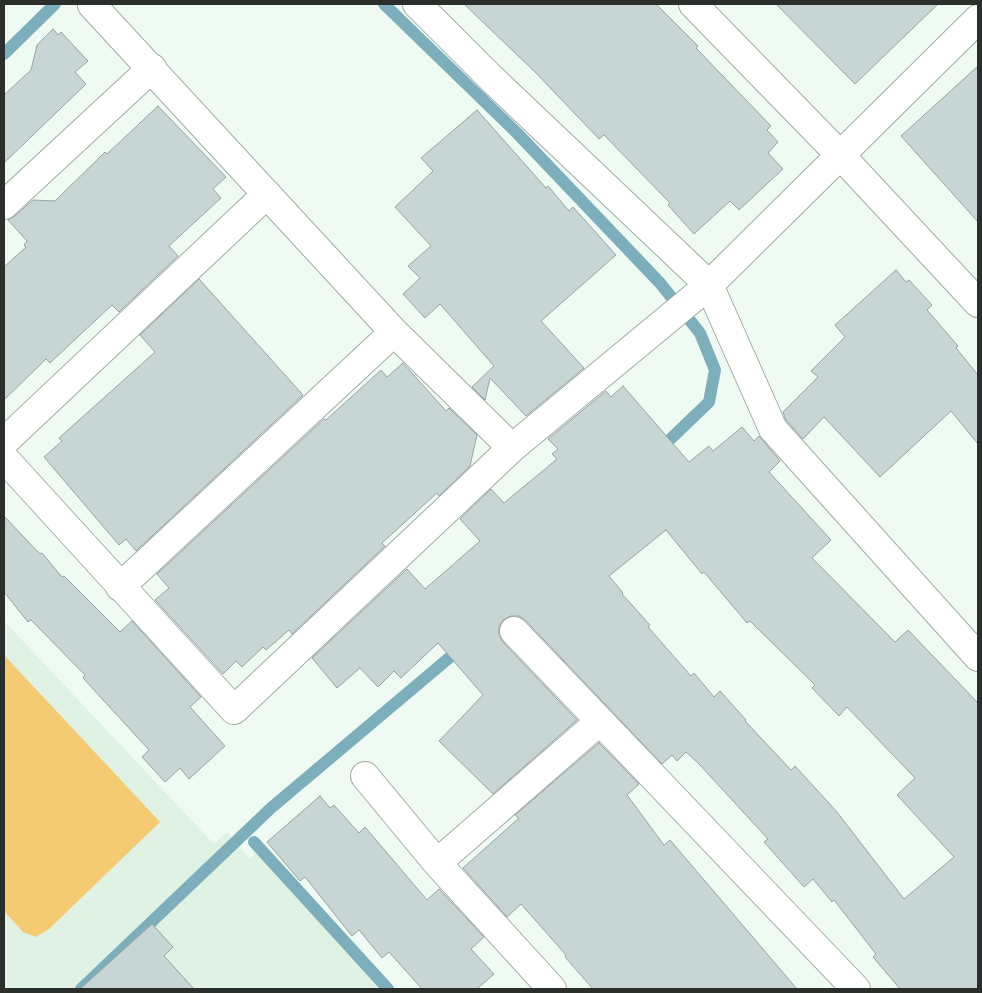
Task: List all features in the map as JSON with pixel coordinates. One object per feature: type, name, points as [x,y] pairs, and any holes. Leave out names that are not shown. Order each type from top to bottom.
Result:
[{"type":"street","points":[[417,4],[492,79],[708,286],[773,430],[978,657]]},
{"type":"street","points":[[693,4],[840,156],[978,303]]},
{"type":"street","points":[[92,5],[394,332],[512,448]]},
{"type":"street","points":[[4,458],[234,710],[512,448],[708,286],[978,19]]},
{"type":"street","points":[[4,205],[152,68]]},
{"type":"street","points":[[4,442],[267,194]]},
{"type":"street","points":[[120,586],[394,332]]},
{"type":"street","points":[[514,631],[856,989]]},
{"type":"street","points":[[436,863],[600,721]]},
{"type":"street","points":[[365,776],[436,863],[552,989]]},
{"type":"shaded area","points":[[4,621],[214,844],[227,832],[250,859],[260,849],[384,989],[4,989]]},
{"type":"shaded area","points":[[4,655],[160,822],[49,929],[36,937],[23,932],[4,911]]},
{"type":"building","points":[[464,4],[656,4],[698,46],[696,48],[771,126],[767,130],[778,142],[768,153],[783,169],[739,210],[730,201],[694,234],[668,205],[670,203],[604,135],[599,139],[536,73]]},
{"type":"building","points":[[776,4],[938,4],[855,84]]},
{"type":"building","points":[[53,29],[58,35],[61,32],[88,61],[75,72],[86,84],[4,163],[4,95],[31,70],[37,45]]},
{"type":"building","points":[[978,66],[978,222],[901,136]]},
{"type":"building","points":[[158,106],[226,177],[213,189],[221,198],[169,246],[178,256],[119,312],[112,305],[50,363],[46,359],[4,400],[4,267],[26,247],[24,245],[27,241],[8,220],[33,200],[55,201],[105,152],[107,154]]},
{"type":"building","points":[[477,110],[546,188],[548,186],[569,211],[573,207],[616,255],[541,321],[584,368],[526,416],[490,378],[485,400],[472,387],[494,366],[440,304],[425,318],[403,294],[420,278],[408,266],[431,246],[395,207],[433,171],[421,158]]},
{"type":"building","points":[[896,270],[906,282],[909,280],[932,305],[927,310],[958,346],[956,348],[978,375],[978,444],[951,411],[880,477],[824,417],[803,439],[786,420],[783,412],[818,377],[811,371],[845,337],[835,325]]},
{"type":"building","points":[[199,279],[303,395],[136,551],[126,539],[119,545],[44,457],[62,441],[59,438],[155,352],[140,335]]},
{"type":"building","points":[[403,363],[446,411],[449,408],[477,435],[470,466],[439,496],[437,493],[382,543],[385,546],[292,634],[289,630],[266,650],[263,647],[242,667],[236,661],[223,674],[155,600],[169,588],[157,574],[324,419],[326,420],[381,370],[387,377]]},
{"type":"building","points":[[623,386],[689,462],[709,446],[713,451],[742,427],[754,441],[759,436],[780,461],[769,472],[831,540],[812,558],[895,642],[908,630],[978,703],[978,989],[900,989],[873,957],[876,954],[834,900],[832,902],[813,879],[804,887],[764,842],[768,839],[699,764],[686,752],[677,761],[672,755],[662,764],[525,620],[519,616],[511,616],[503,620],[499,627],[502,641],[577,720],[493,794],[439,741],[483,695],[438,643],[401,678],[394,671],[378,687],[360,668],[337,688],[312,658],[407,569],[425,589],[480,541],[460,519],[491,489],[504,503],[557,459],[552,454],[558,449],[548,439],[606,391],[611,397]],"holes":[[[666,530],[702,574],[704,572],[747,623],[750,621],[815,685],[812,688],[839,716],[847,707],[915,778],[897,795],[954,857],[904,899],[837,812],[795,766],[791,770],[720,691],[714,697],[694,673],[691,676],[648,627],[650,625],[622,594],[609,576]]]},
{"type":"building","points":[[4,516],[40,554],[42,553],[62,577],[64,576],[120,632],[132,621],[201,697],[190,707],[225,746],[189,779],[180,768],[165,782],[142,757],[149,750],[83,678],[85,675],[31,620],[28,622],[4,592]]},
{"type":"building","points":[[599,743],[639,784],[627,795],[664,845],[670,840],[797,989],[593,989],[521,904],[507,917],[463,868],[519,818],[515,815]]},
{"type":"building","points":[[320,796],[330,808],[334,805],[359,833],[365,827],[427,900],[439,889],[484,937],[471,949],[494,974],[477,989],[422,989],[389,952],[382,958],[359,930],[352,936],[305,877],[300,881],[267,842]]},
{"type":"building","points":[[152,924],[173,947],[164,956],[194,989],[80,989]]},
{"type":"waterway","points":[[4,54],[55,4]]},
{"type":"waterway","points":[[384,4],[517,133],[660,283],[700,333],[715,370],[709,402],[658,451]]},
{"type":"waterway","points":[[81,989],[271,808],[462,647]]},
{"type":"waterway","points":[[254,842],[388,989]]}]
